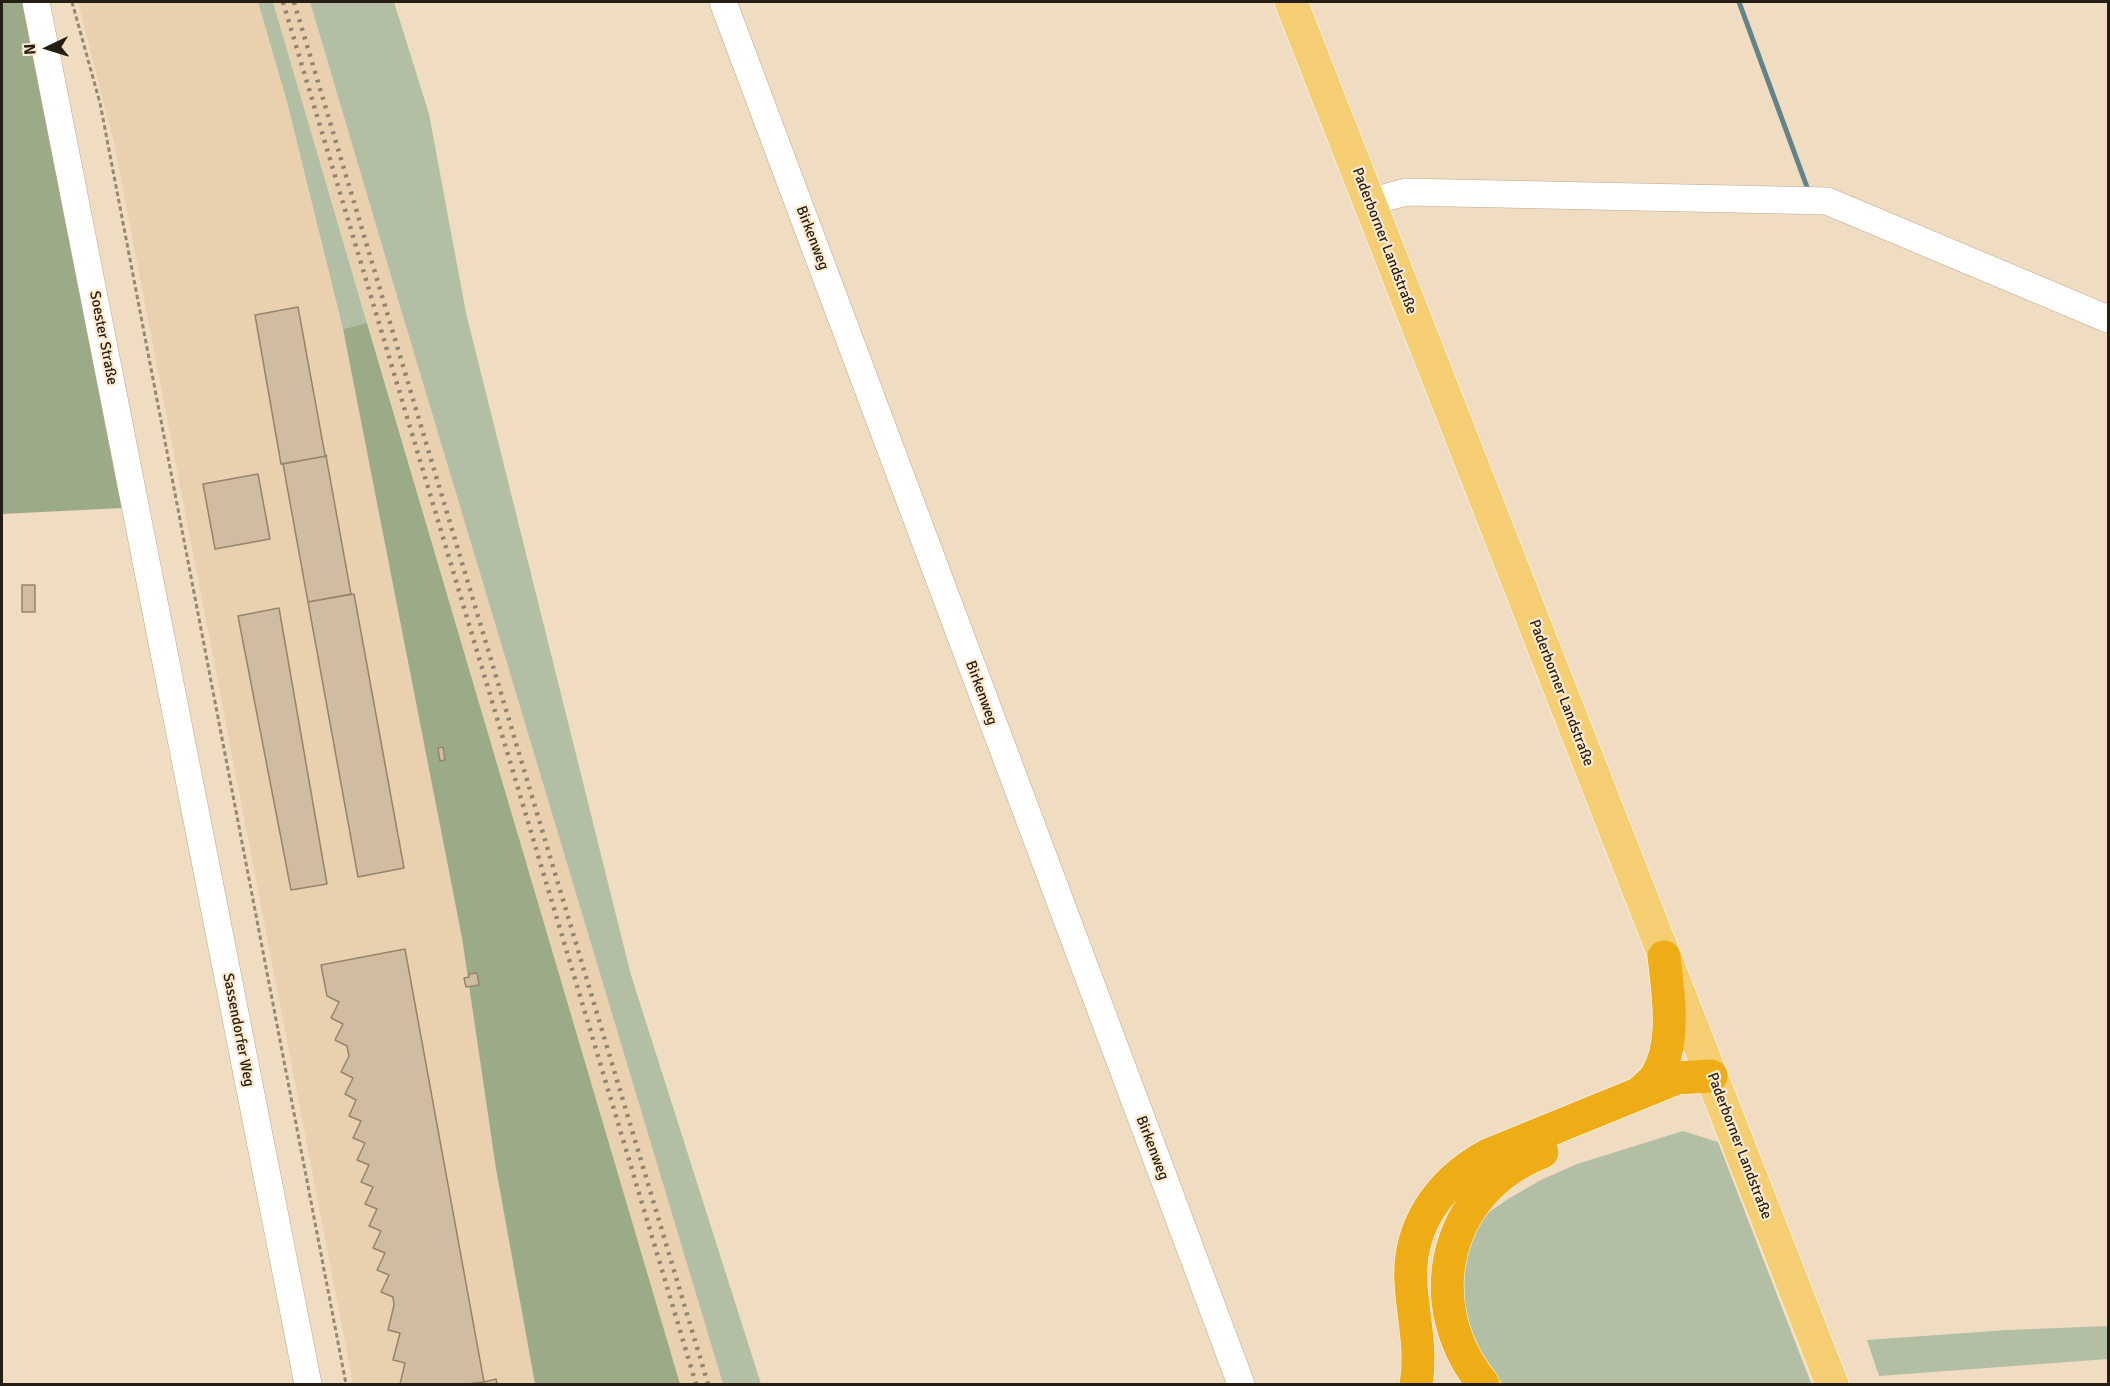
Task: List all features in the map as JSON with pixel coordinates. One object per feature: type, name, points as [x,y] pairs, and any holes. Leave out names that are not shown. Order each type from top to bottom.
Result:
[{"type":"highway","points":[[1638,1094],[1654,1078],[1662,1065],[1667,1044],[1669,1012],[1664,957]]},
{"type":"highway","points":[[1416,1384],[1418,1344],[1410,1266],[1418,1231],[1434,1200],[1462,1171],[1488,1155],[1677,1078],[1711,1076]]},
{"type":"highway","points":[[1484,1384],[1465,1359],[1459,1346],[1446,1287],[1450,1255],[1455,1238],[1469,1210],[1501,1175],[1523,1161],[1682,1100],[1698,1091],[1711,1076]]},
{"type":"main road","name":"Paderborner Landstraße","points":[[1290,2],[1832,1384]]},
{"type":"street","name":"Soester Straße","points":[[36,2],[168,675]]},
{"type":"street","name":"Birkenweg","points":[[723,2],[1241,1384]]},
{"type":"street","points":[[1369,202],[1406,192],[1827,201],[2109,319]]},
{"type":"street","name":"Sassendorfer Weg","points":[[168,675],[308,1384]]},
{"type":"path","points":[[72,2],[102,115],[346,1384]]},
{"type":"shaded area","points":[[78,2],[258,2],[287,102],[343,329],[462,938],[496,1169],[535,1384],[353,1384],[114,143]]},
{"type":"shaded area","points":[[273,2],[310,2],[723,1384],[680,1384]]},
{"type":"green space","points":[[2,2],[25,2],[122,508],[2,514]]},
{"type":"green space","points":[[258,2],[273,2],[367,323],[343,329],[287,102]]},
{"type":"green space","points":[[310,2],[394,2],[429,114],[466,313],[631,975],[761,1384],[723,1384]]},
{"type":"green space","points":[[367,323],[680,1384],[535,1384],[496,1169],[462,938],[343,329]]},
{"type":"green space","points":[[1683,1131],[1718,1142],[1811,1383],[1504,1384],[1497,1380],[1470,1340],[1460,1300],[1462,1258],[1482,1217],[1541,1180],[1577,1164]]},
{"type":"green space","points":[[2108,1326],[2108,1359],[1879,1376],[1867,1340],[2007,1330]]},
{"type":"building","points":[[298,307],[327,456],[281,464],[255,315]]},
{"type":"building","points":[[326,456],[351,594],[308,602],[283,464]]},
{"type":"building","points":[[258,474],[270,539],[215,549],[203,484]]},
{"type":"building","points":[[22,585],[35,585],[35,612],[22,612]]},
{"type":"building","points":[[354,594],[404,868],[358,877],[308,602]]},
{"type":"building","points":[[279,608],[327,884],[291,890],[238,616]]},
{"type":"building","points":[[443,747],[445,760],[440,761],[438,748]]},
{"type":"building","points":[[405,949],[484,1382],[400,1384],[405,1363],[393,1360],[400,1333],[388,1330],[394,1305],[393,1297],[381,1292],[389,1275],[377,1270],[385,1253],[373,1248],[381,1231],[369,1226],[377,1209],[365,1204],[373,1187],[361,1182],[369,1165],[357,1160],[365,1143],[353,1138],[361,1121],[349,1116],[356,1100],[345,1094],[353,1078],[341,1072],[349,1056],[347,1046],[335,1040],[343,1024],[331,1018],[339,1002],[327,996],[321,965]]},
{"type":"building","points":[[477,973],[479,985],[466,987],[464,978],[469,977],[469,974]]},
{"type":"building","points":[[496,1379],[497,1384],[467,1384],[484,1382]]},
{"type":"waterway","points":[[1739,2],[1807,187]]},
{"type":"railway","points":[[283,2],[696,1384]]},
{"type":"railway","points":[[294,2],[708,1384]]}]
